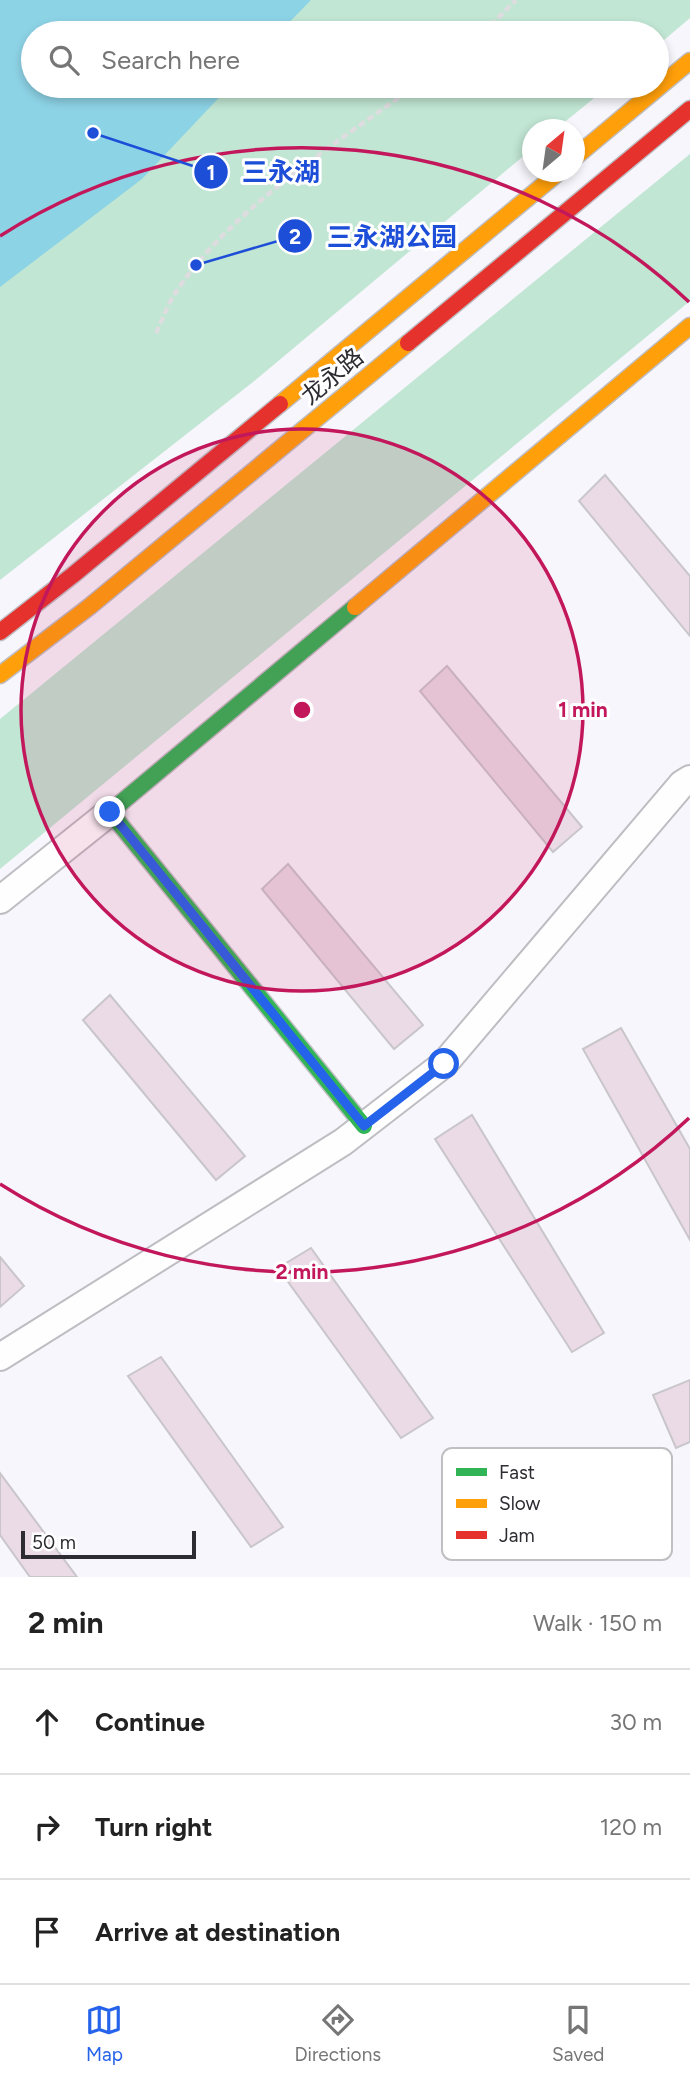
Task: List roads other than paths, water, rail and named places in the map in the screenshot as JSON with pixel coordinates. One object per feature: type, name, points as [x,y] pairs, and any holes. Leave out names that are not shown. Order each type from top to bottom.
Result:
[{"type":"main road","points":[[669,79],[690,61]]},
{"type":"main road","points":[[585,150],[646,98]]},
{"type":"main road","name":"龙永路","points":[[0,675],[100,598],[690,108]]},
{"type":"main road","name":"龙永路","points":[[0,632],[84,566],[547,182]]},
{"type":"main road","points":[[364,1126],[110,812],[690,326]]},
{"type":"street","points":[[0,1357],[343,1142],[444,1064],[682,783],[690,779]]},
{"type":"street","points":[[0,900],[110,812]]},
{"type":"water","points":[[0,0],[311,0],[291,21],[21,21],[21,98],[219,98],[142,179],[0,287]]},
{"type":"place","name":"三永湖","points":[[93,133]]},
{"type":"place","name":"三永湖公园","points":[[196,265]]}]
